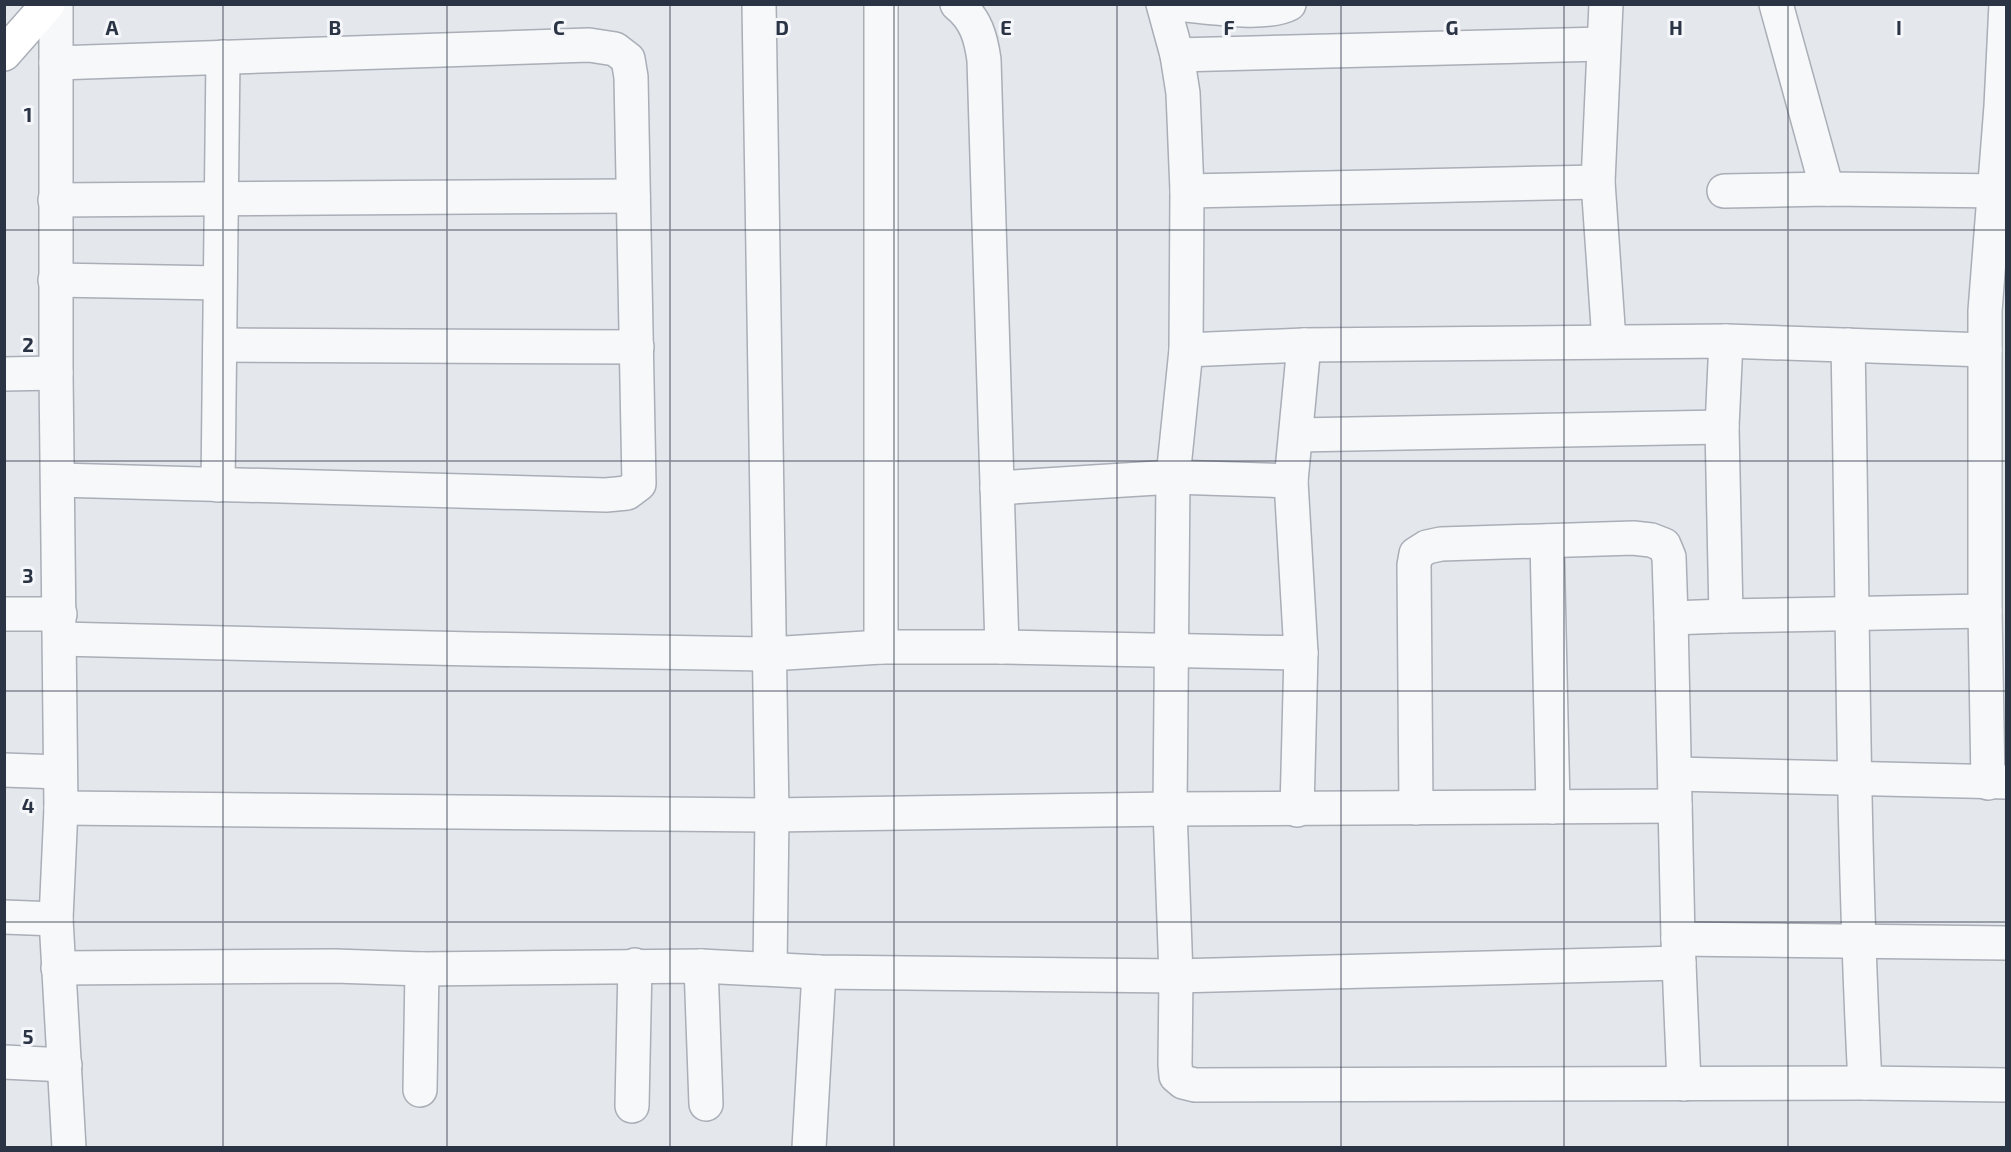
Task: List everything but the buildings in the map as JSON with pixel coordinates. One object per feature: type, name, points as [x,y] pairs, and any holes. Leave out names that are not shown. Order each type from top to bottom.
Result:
[{"type":"street","points":[[4,54],[48,4]]},
{"type":"street","points":[[56,4],[56,373],[61,808],[56,919],[69,1148]]},
{"type":"street","points":[[759,4],[772,815],[770,968]]},
{"type":"street","points":[[881,4],[881,647]]},
{"type":"street","points":[[957,4],[975,25],[981,41],[984,60],[1002,646]]},
{"type":"street","points":[[1163,4],[1177,56],[1183,93],[1187,191],[1186,350],[1173,477],[1170,809],[1176,976],[1176,1076],[1183,1082],[1195,1085],[1865,1083],[2007,1085]]},
{"type":"street","points":[[1174,4],[1259,10],[1280,9],[1289,4]]},
{"type":"street","points":[[1606,4],[1598,182],[1609,341]]},
{"type":"street","points":[[1776,4],[1827,189]]},
{"type":"street","points":[[1675,774],[1997,782],[1985,611],[1985,350],[1996,311],[2006,25]]},
{"type":"street","points":[[1177,56],[1603,44]]},
{"type":"street","points":[[56,63],[589,45],[615,49],[628,59],[631,77],[639,484],[627,493],[606,495],[58,480]]},
{"type":"street","points":[[218,484],[223,57]]},
{"type":"street","points":[[1187,191],[1598,182]]},
{"type":"street","points":[[1724,191],[2000,190]]},
{"type":"street","points":[[56,200],[633,196]]},
{"type":"street","points":[[56,280],[220,283]]},
{"type":"street","points":[[1186,350],[1304,345],[1609,341],[1726,341],[1985,350]]},
{"type":"street","points":[[1726,341],[1722,427],[1726,616]]},
{"type":"street","points":[[220,345],[637,347]]},
{"type":"street","points":[[1297,810],[1301,653],[1291,481],[1304,345]]},
{"type":"street","points":[[1848,345],[1857,943],[1865,1083]]},
{"type":"street","points":[[4,374],[56,373]]},
{"type":"street","points":[[1296,435],[1722,427]]},
{"type":"street","points":[[997,488],[1173,477],[1291,481]]},
{"type":"street","points":[[1416,808],[1413,564],[1416,554],[1427,547],[1441,544],[1633,538],[1651,540],[1664,545],[1669,557],[1684,1084]]},
{"type":"street","points":[[1547,541],[1553,807]]},
{"type":"street","points":[[1671,618],[1985,611]]},
{"type":"street","points":[[4,614],[60,626],[473,649],[770,654],[881,647],[1002,646],[1301,653]]},
{"type":"street","points":[[4,770],[60,772]]},
{"type":"street","points":[[61,808],[772,815],[1170,809],[1675,806]]},
{"type":"street","points":[[4,917],[56,919]]},
{"type":"street","points":[[58,968],[335,966],[422,969],[701,966],[819,972],[1176,976],[1857,943],[2007,943]]},
{"type":"street","points":[[632,1106],[635,966]]},
{"type":"street","points":[[701,966],[705,1104]]},
{"type":"street","points":[[420,1090],[422,969]]},
{"type":"street","points":[[809,1148],[819,972]]},
{"type":"street","points":[[4,1062],[64,1065]]}]
